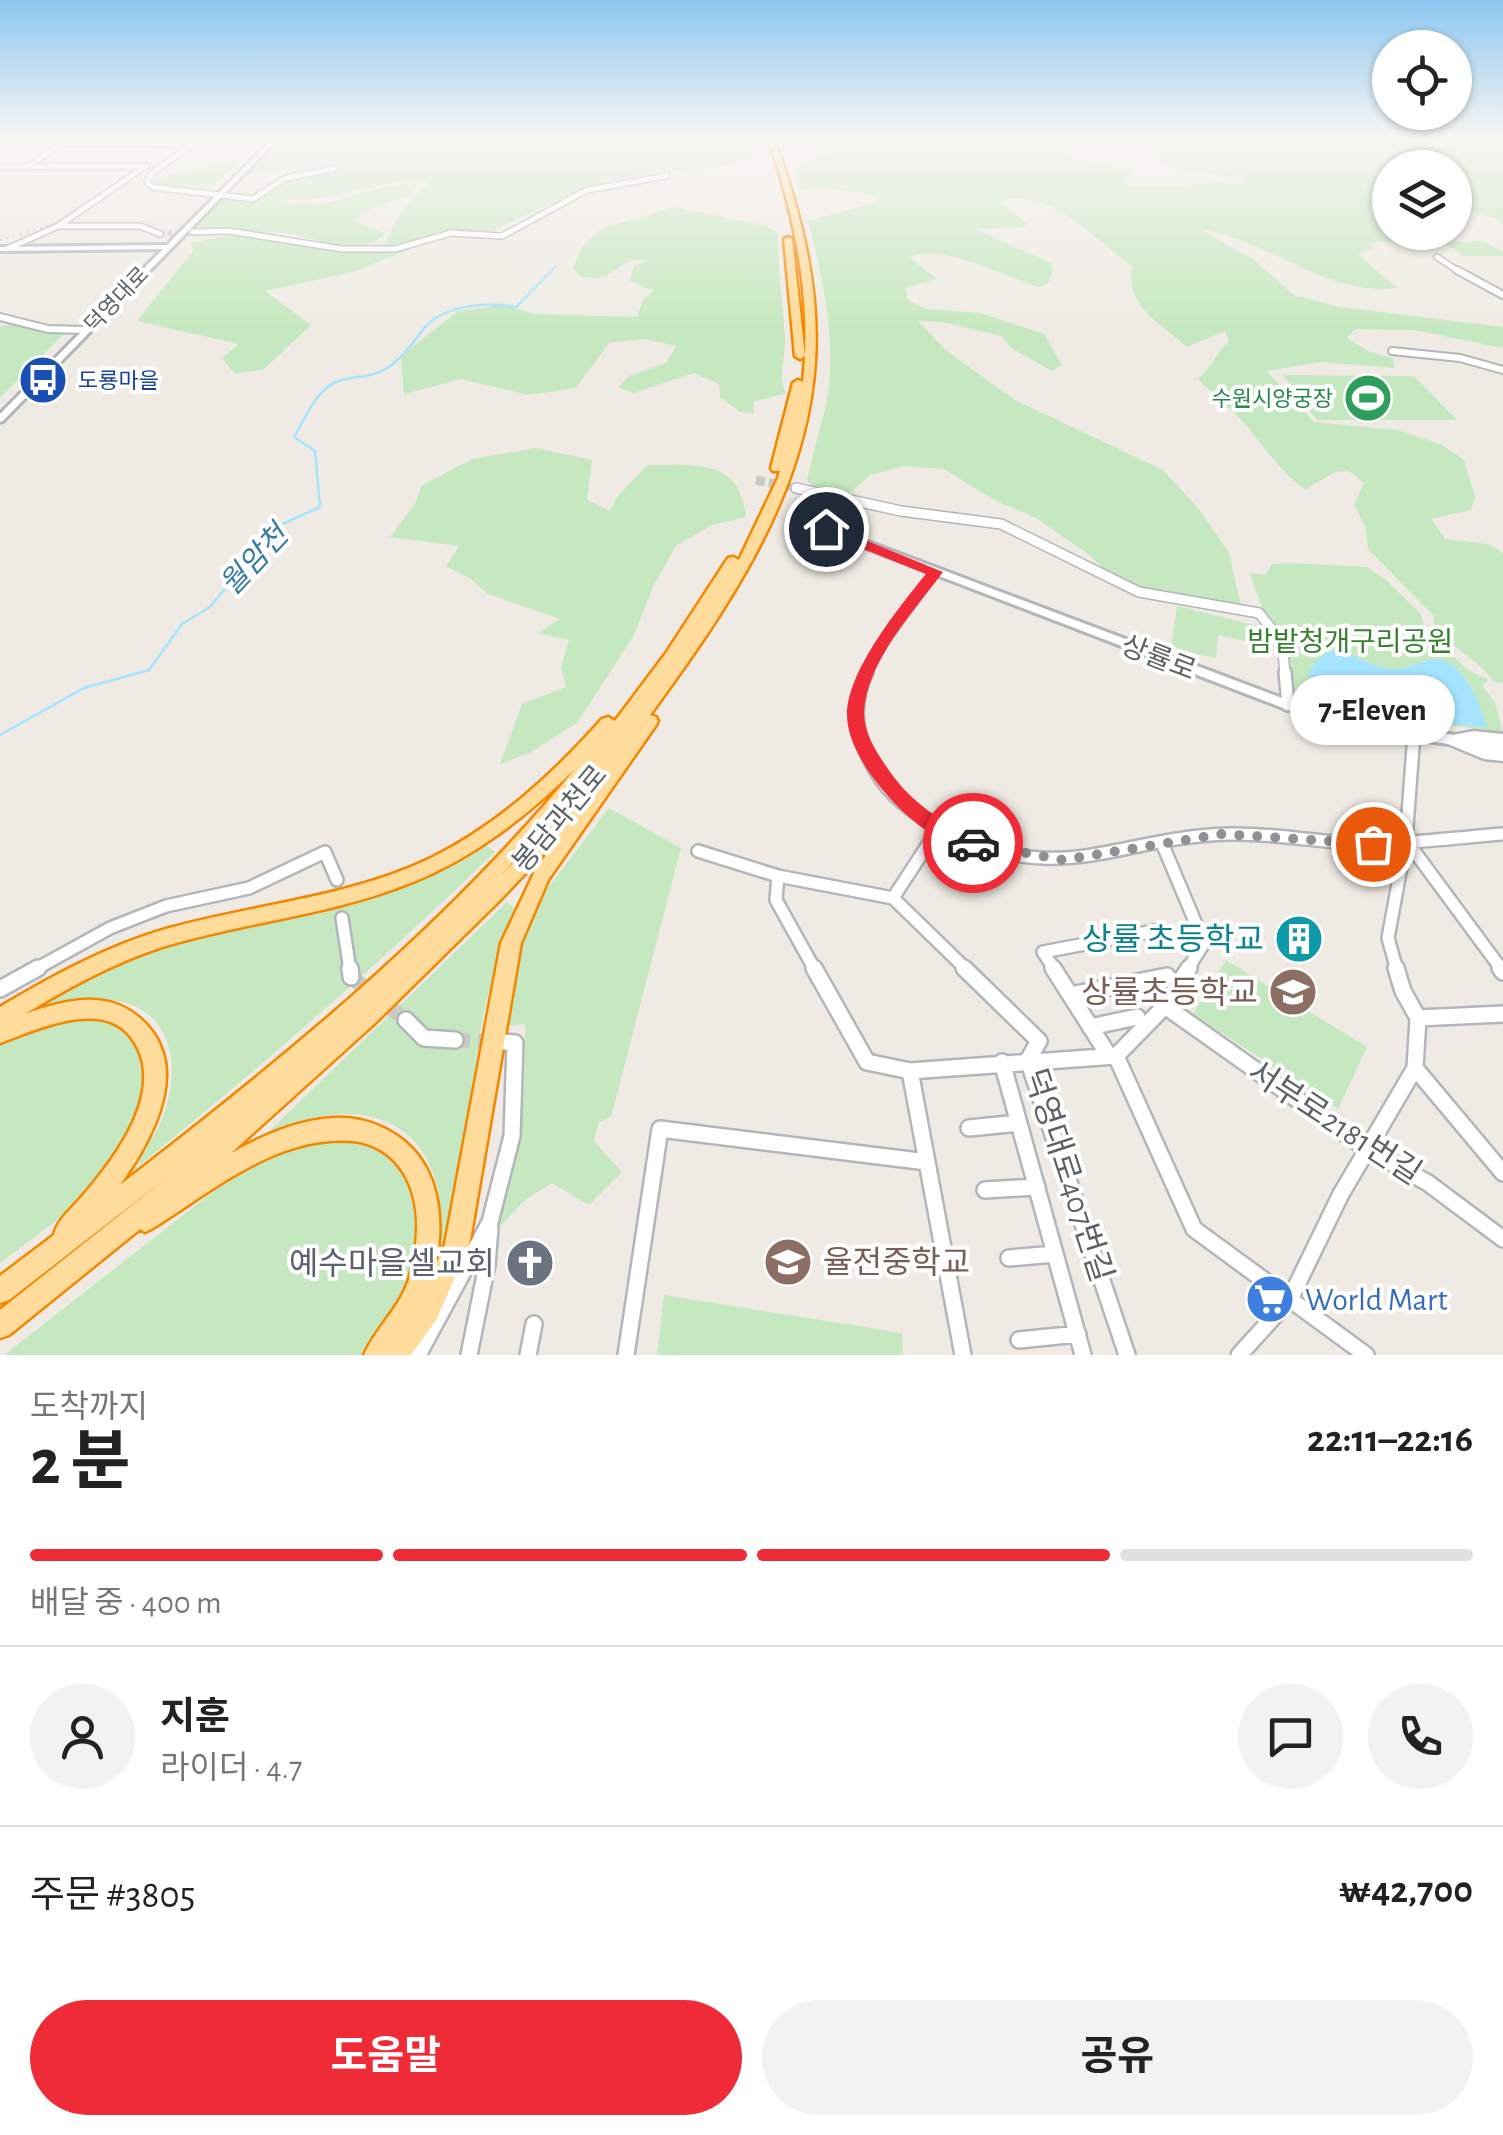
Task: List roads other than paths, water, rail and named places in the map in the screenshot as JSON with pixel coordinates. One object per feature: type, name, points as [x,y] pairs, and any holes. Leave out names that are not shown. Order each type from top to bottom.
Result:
[{"type":"highway","name":"봉담과천로","points":[[0,1326],[103,1246],[358,1026],[486,903],[564,819],[742,566],[772,506],[797,440],[807,390],[810,310],[804,267],[786,201]]},
{"type":"highway","name":"봉담과천로","points":[[0,1291],[145,1182],[394,968],[518,844],[669,669]]},
{"type":"highway","points":[[0,1018],[88,968],[138,946],[336,900],[438,863],[488,833],[538,794],[669,669]]},
{"type":"highway","points":[[396,1355],[427,1310],[457,1246],[511,943],[541,876],[670,690],[669,669]]},
{"type":"highway","points":[[0,1033],[69,1010],[98,1010],[123,1015],[141,1029],[154,1053],[156,1085],[144,1121],[123,1160],[94,1205],[24,1273]]},
{"type":"highway","points":[[103,1246],[258,1152],[298,1135],[334,1129],[365,1131],[396,1143],[414,1162],[425,1186],[430,1221],[421,1277],[399,1324],[377,1355]]},
{"type":"main road","points":[[1453,740],[1474,736],[1503,738]]},
{"type":"main road","points":[[1453,740],[1503,755]]},
{"type":"street","points":[[4,249],[58,226],[96,201]]},
{"type":"street","name":"덕영대로","points":[[0,415],[208,201]]},
{"type":"street","points":[[192,232],[229,231],[342,249],[395,249],[451,233],[502,236],[566,201]]},
{"type":"street","points":[[58,226],[140,226],[160,234]]},
{"type":"street","points":[[4,249],[163,247]]},
{"type":"street","points":[[1437,256],[1478,284],[1503,295]]},
{"type":"street","points":[[0,317],[48,330],[83,330]]},
{"type":"street","points":[[1392,351],[1460,358],[1503,370]]},
{"type":"street","points":[[796,488],[900,511],[1001,524],[1139,592],[1259,613],[1282,642],[1288,705]]},
{"type":"street","name":"상률로","points":[[826,529],[1288,705],[1414,734],[1503,747]]},
{"type":"street","points":[[936,572],[892,626],[861,690],[856,715],[864,746],[876,770],[912,812],[938,829],[964,841],[1063,860],[1222,834],[1373,844],[1503,834]]},
{"type":"street","points":[[1239,1355],[1290,1299],[1367,1149],[1416,1068],[1418,1018],[1402,991],[1388,938],[1406,840],[1414,734]]},
{"type":"street","points":[[698,851],[778,876],[893,898],[938,829]]},
{"type":"street","points":[[1406,840],[1503,972]]},
{"type":"street","points":[[778,876],[776,900],[868,1062],[910,1070],[1112,1056],[1165,1006],[1204,944],[1162,843]]},
{"type":"street","points":[[0,989],[110,928],[166,906],[249,888],[290,872],[324,852],[337,880]]},
{"type":"street","name":"덕영대로407번길","points":[[893,898],[1038,1042],[1028,1060],[1128,1355]]},
{"type":"street","points":[[342,918],[351,977]]},
{"type":"street","points":[[1159,930],[1044,952],[1112,1056],[1194,1228],[1366,1355]]},
{"type":"street","points":[[1070,994],[1166,976]]},
{"type":"street","name":"서부로2181번길","points":[[1165,1006],[1367,1149],[1428,1183],[1503,1239]]},
{"type":"street","points":[[1418,1018],[1503,1014]]},
{"type":"street","points":[[1090,1026],[1138,1017]]},
{"type":"street","points":[[406,1020],[424,1038],[455,1040]]},
{"type":"street","points":[[468,1355],[488,1265],[490,1222],[512,1136],[514,1043],[504,1042]]},
{"type":"street","points":[[1002,1062],[1084,1355]]},
{"type":"street","points":[[1416,1068],[1503,1173]]},
{"type":"street","points":[[910,1070],[962,1355]]},
{"type":"street","points":[[969,1128],[1019,1123]]},
{"type":"street","points":[[626,1355],[660,1129],[927,1162]]},
{"type":"street","points":[[985,1190],[1037,1187]]},
{"type":"street","points":[[418,1355],[490,1222]]},
{"type":"street","points":[[1010,1258],[1056,1254]]},
{"type":"street","points":[[528,1355],[534,1324]]},
{"type":"street","points":[[1018,1340],[1078,1334]]},
{"type":"water","points":[[1330,651],[1390,669],[1429,660],[1451,664],[1467,682],[1487,727],[1394,717],[1323,700],[1310,692],[1309,678],[1315,663]]},
{"type":"waterway","name":"월암천","points":[[265,540],[280,525],[320,507],[315,451],[294,437],[323,391],[336,382],[388,368],[430,323],[452,310],[478,305],[516,307],[556,266]]},
{"type":"waterway","name":"월암천","points":[[0,735],[84,688],[149,670],[182,624],[210,607],[260,546]]},
{"type":"tunnel","points":[[160,234],[189,232]]},
{"type":"tunnel","points":[[756,480],[796,488]]},
{"type":"tunnel","points":[[351,977],[406,1020]]},
{"type":"tunnel","points":[[455,1040],[494,1042]]},
{"type":"railway","points":[[0,240],[54,224],[89,201]]},
{"type":"place","name":"도룡마을","points":[[43,380]]},
{"type":"place","name":"수원시양궁장","points":[[1368,398]]},
{"type":"place","name":"7-Eleven","points":[[1373,844]]},
{"type":"place","name":"상률 초등학교","points":[[1299,939]]},
{"type":"place","name":"상률초등학교","points":[[1293,992]]},
{"type":"place","name":"율전중학교","points":[[788,1262]]},
{"type":"place","name":"예수마을셀교회","points":[[530,1263]]},
{"type":"place","name":"World Mart","points":[[1270,1299]]},
{"type":"park label","name":"밤밭청개구리공원","points":[[1350,641]]}]
